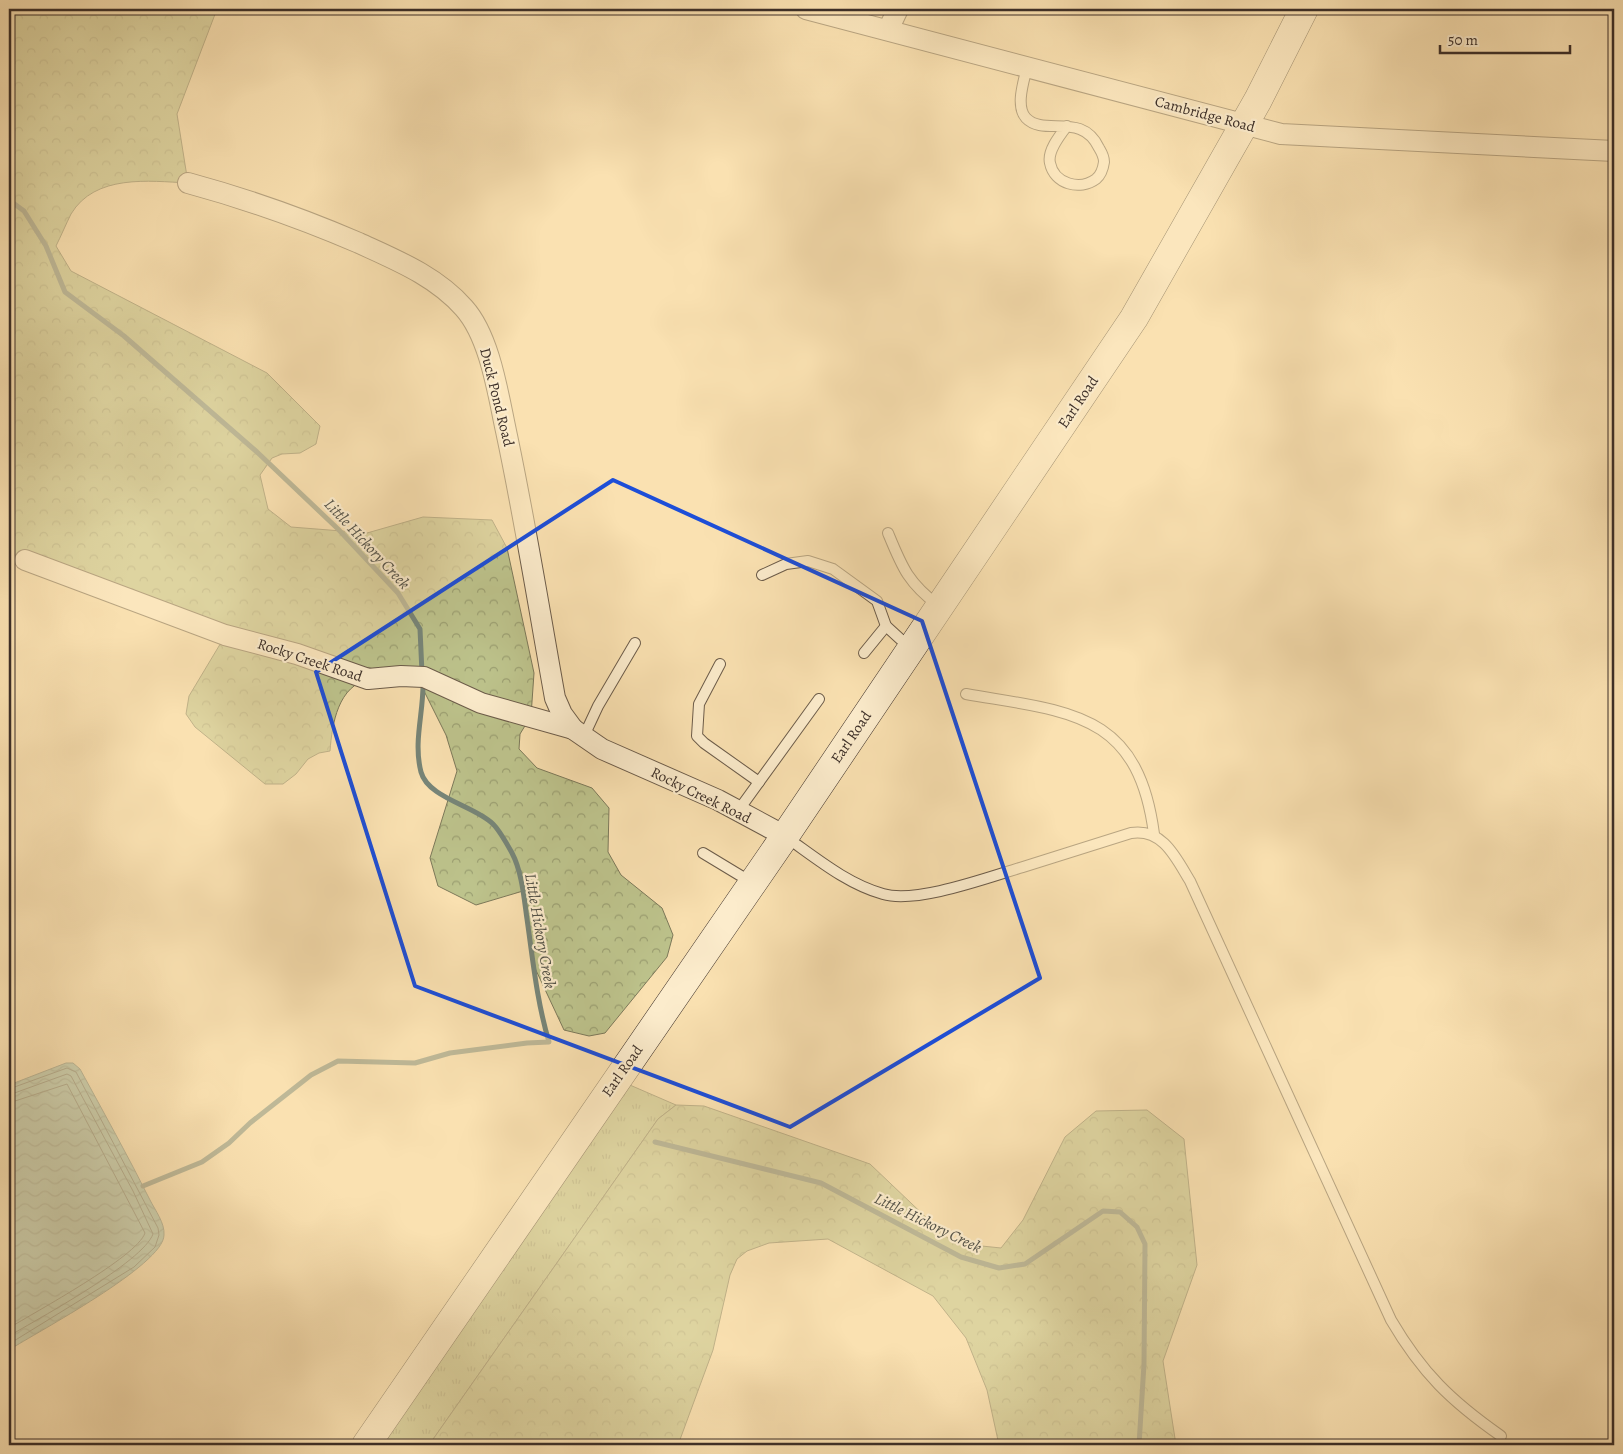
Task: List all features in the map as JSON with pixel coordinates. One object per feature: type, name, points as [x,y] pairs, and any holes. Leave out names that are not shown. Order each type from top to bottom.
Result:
[{"type":"main road","name":"Earl Road","points":[[366,1445],[785,836],[1134,318],[1244,124],[1304,9]]},
{"type":"street","name":"Cambridge Road","points":[[806,9],[1281,134],[1614,151]]},
{"type":"street","points":[[888,30],[898,9]]},
{"type":"street","name":"Duck Pond Road","points":[[188,183],[236,196],[306,220],[394,259],[438,284],[465,309],[480,334],[496,382],[520,497],[555,698],[562,714],[578,733]]},
{"type":"street","name":"Rocky Creek Road","points":[[25,560],[225,635],[297,654],[368,679],[402,676],[424,677],[481,703],[578,733],[602,749],[738,811],[785,836]]},
{"type":"lane","points":[[1027,67],[1022,95],[1022,112],[1027,119],[1036,125],[1067,126],[1086,132],[1097,143],[1104,158],[1102,170],[1097,178],[1086,184],[1072,185],[1060,179],[1050,163],[1054,146],[1067,126]]},
{"type":"lane","points":[[888,534],[905,573],[922,593],[939,606]]},
{"type":"lane","points":[[762,575],[786,564],[808,562],[833,569],[877,601],[886,626],[911,648]]},
{"type":"lane","points":[[864,652],[886,626]]},
{"type":"lane","points":[[578,733],[598,706],[635,644]]},
{"type":"lane","points":[[720,664],[699,704],[697,736],[759,782]]},
{"type":"lane","points":[[966,694],[1063,713],[1104,731],[1118,742],[1138,770],[1150,809],[1154,834],[1168,847],[1190,881],[1391,1320],[1410,1353],[1439,1387],[1466,1411],[1502,1436]]},
{"type":"lane","points":[[738,811],[819,699]]},
{"type":"lane","points":[[785,836],[859,885],[885,895],[917,895],[963,885],[1132,833],[1154,834]]},
{"type":"lane","points":[[703,853],[752,883]]},
{"type":"highlighted area","points":[[613,480],[922,621],[1040,978],[790,1127],[415,986],[316,672]]},
{"type":"green space","points":[[9,9],[217,9],[177,114],[188,183],[140,181],[108,186],[94,192],[81,201],[71,214],[56,246],[71,271],[267,373],[320,426],[316,444],[300,453],[282,454],[272,458],[260,475],[268,509],[291,527],[367,533],[423,517],[492,520],[507,548],[534,673],[531,716],[520,734],[519,749],[537,768],[592,788],[609,808],[608,852],[621,875],[662,908],[673,935],[667,957],[605,1033],[589,1036],[564,1030],[534,966],[523,891],[476,905],[438,886],[430,858],[457,771],[446,735],[417,677],[376,678],[359,683],[344,697],[339,707],[335,718],[330,751],[319,753],[308,759],[296,774],[283,784],[265,784],[195,727],[186,714],[189,696],[225,636],[9,555]]},
{"type":"green space","points":[[616,1079],[676,1105],[658,1119],[429,1445],[366,1445]]},
{"type":"green space","points":[[676,1105],[704,1106],[870,1164],[953,1243],[1001,1248],[1023,1220],[1065,1137],[1096,1111],[1147,1110],[1184,1139],[1197,1265],[1163,1361],[1176,1445],[999,1445],[987,1390],[966,1338],[933,1296],[828,1239],[769,1243],[747,1251],[737,1259],[730,1275],[713,1350],[678,1445],[429,1445],[658,1119]]},
{"type":"water","points":[[66,1063],[73,1063],[80,1069],[159,1217],[164,1235],[158,1248],[144,1263],[122,1280],[70,1314],[9,1350],[9,1085]]},
{"type":"waterway","name":"Little Hickory Creek","points":[[9,200],[24,211],[46,246],[65,292],[124,336],[257,452],[338,529],[398,593],[420,629],[422,673]]},
{"type":"waterway","points":[[143,1186],[202,1162],[229,1143],[250,1123],[311,1075],[338,1061],[415,1063],[450,1053],[549,1042],[538,997],[522,885],[512,853],[493,824],[433,789],[425,781],[421,772],[418,738],[423,681]]},
{"type":"waterway","name":"Little Hickory Creek","points":[[655,1142],[821,1183],[961,1257],[999,1268],[1025,1264],[1103,1211],[1120,1212],[1137,1227],[1145,1244],[1144,1364],[1139,1445]]}]
